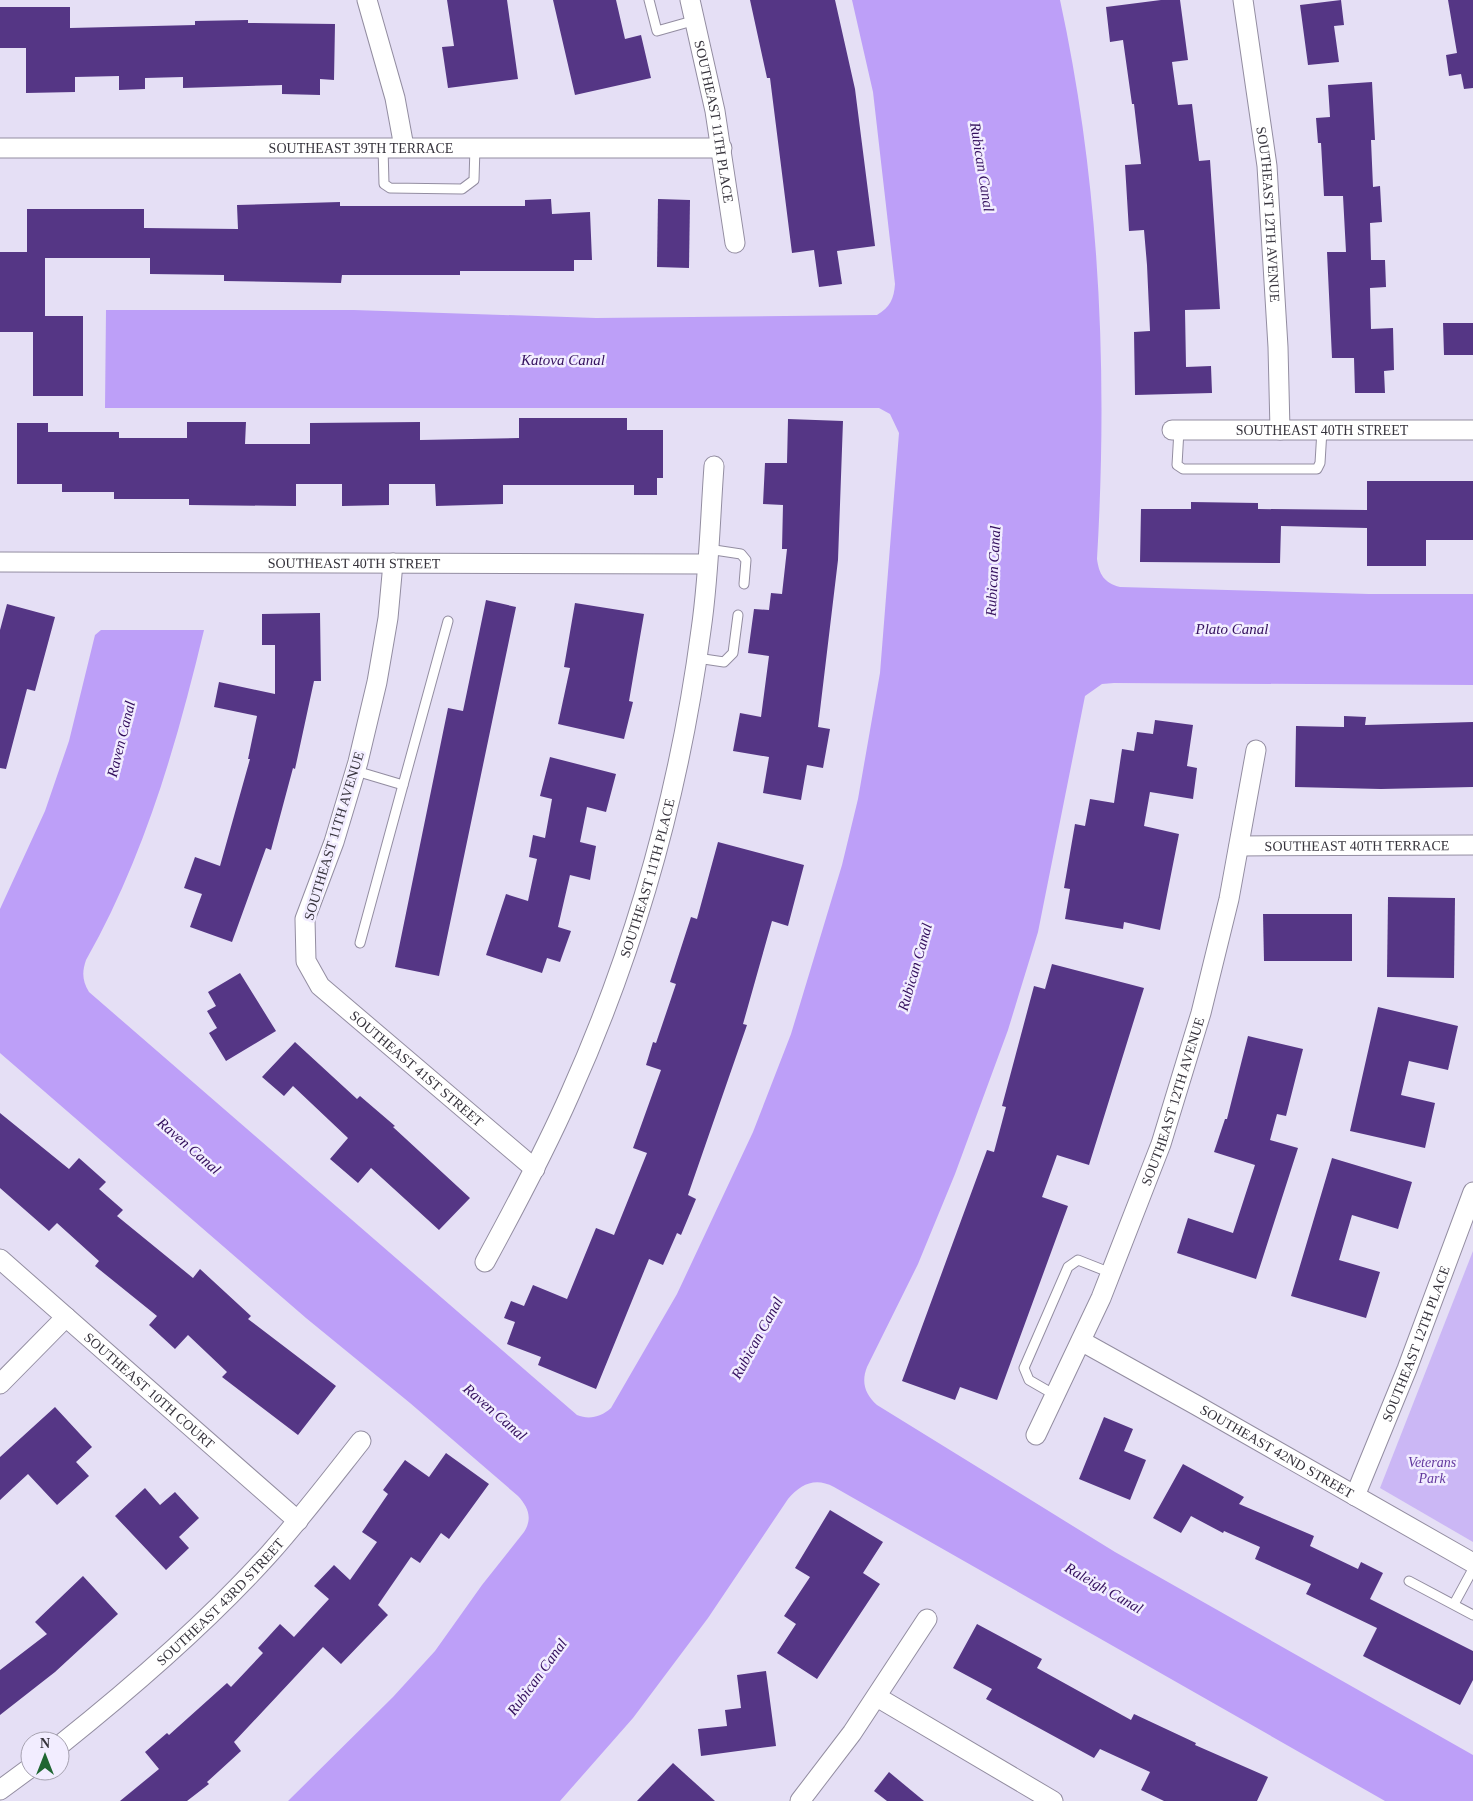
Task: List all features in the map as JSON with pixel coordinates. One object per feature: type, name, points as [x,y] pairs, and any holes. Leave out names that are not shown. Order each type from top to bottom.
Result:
[{"type":"street","points":[[367,0],[395,98],[404,146]]},
{"type":"street","name":"SOUTHEAST 11TH PLACE","points":[[690,0],[696,20],[722,148],[735,243]]},
{"type":"street","name":"SOUTHEAST 12TH AVENUE","points":[[1243,0],[1267,166],[1278,347],[1280,430]]},
{"type":"street","name":"SOUTHEAST 39TH TERRACE","points":[[0,148],[404,146],[722,148]]},
{"type":"street","name":"SOUTHEAST 40TH STREET","points":[[1175,430],[1473,430]]},
{"type":"street","name":"SOUTHEAST 11TH PLACE","points":[[486,1262],[535,1169],[574,1084],[603,1014],[632,934],[656,852],[677,764],[697,658],[714,466]]},
{"type":"street","name":"SOUTHEAST 40TH STREET","points":[[0,562],[393,563],[707,557]]},
{"type":"street","name":"SOUTHEAST 11TH AVENUE","points":[[306,961],[305,919],[334,842],[356,771],[377,682],[388,618],[393,563]]},
{"type":"street","name":"SOUTHEAST 12TH AVENUE","points":[[1036,1435],[1111,1273],[1161,1144],[1201,1013],[1229,899],[1256,750]]},
{"type":"street","name":"SOUTHEAST 40TH TERRACE","points":[[1240,846],[1473,845]]},
{"type":"street","name":"SOUTHEAST 41ST STREET","points":[[306,961],[320,986],[535,1169]]},
{"type":"street","name":"SOUTHEAST 12TH PLACE","points":[[1355,1496],[1472,1200]]},
{"type":"street","name":"SOUTHEAST 10TH COURT","points":[[0,1260],[298,1521]]},
{"type":"street","points":[[0,1384],[66,1317]]},
{"type":"street","name":"SOUTHEAST 42ND STREET","points":[[1081,1341],[1473,1563]]},
{"type":"street","name":"SOUTHEAST 43RD STREET","points":[[70,1737],[146,1674],[206,1618],[298,1521],[361,1441]]},
{"type":"street","points":[[800,1801],[877,1697],[927,1619]]},
{"type":"street","points":[[877,1697],[1053,1801]]},
{"type":"street","points":[[0,1790],[20,1775]]},
{"type":"lane","points":[[649,0],[657,31],[696,20]]},
{"type":"lane","points":[[384,146],[384,184],[390,188],[462,189],[474,180],[475,147]]},
{"type":"lane","points":[[1175,430],[1178,465],[1182,469],[1317,469],[1320,463],[1322,430]]},
{"type":"lane","points":[[707,557],[741,554],[746,560],[744,584]]},
{"type":"lane","points":[[697,658],[724,662],[733,653],[738,615]]},
{"type":"lane","points":[[360,942],[448,621]]},
{"type":"lane","points":[[356,771],[404,785]]},
{"type":"lane","points":[[1055,1395],[1029,1380],[1024,1368],[1068,1267],[1078,1260],[1111,1273]]},
{"type":"lane","points":[[1454,1604],[1473,1569]]},
{"type":"lane","points":[[1409,1581],[1473,1615]]},
{"type":"green space","name":"Veterans Park","points":[[1473,1251],[1473,1542],[1380,1488]]},
{"type":"water","points":[[852,0],[1060,0],[1074,69],[1084,139],[1098,278],[1101,348],[1101,419],[1097,559],[1099,569],[1106,580],[1120,587],[1369,594],[1473,594],[1473,685],[1114,683],[1102,684],[1085,696],[1038,932],[1008,1030],[955,1174],[918,1264],[865,1372],[865,1388],[877,1405],[1115,1552],[1473,1755],[1473,1801],[1385,1801],[834,1487],[815,1482],[798,1489],[788,1499],[708,1618],[633,1718],[560,1801],[288,1801],[393,1697],[435,1651],[482,1585],[524,1532],[529,1517],[527,1509],[518,1496],[410,1403],[306,1318],[0,1053],[0,909],[45,811],[69,741],[95,635],[101,630],[204,630],[170,757],[142,841],[107,921],[86,960],[83,976],[89,992],[577,1415],[595,1417],[611,1408],[677,1294],[753,1132],[791,1034],[842,865],[858,799],[880,673],[899,433],[890,414],[879,408],[105,408],[106,310],[354,310],[596,318],[877,315],[891,302],[895,284],[873,92]]},
{"type":"building","points":[[447,0],[507,0],[518,79],[448,88],[442,47],[454,46]]},
{"type":"building","points":[[553,0],[616,0],[625,39],[641,35],[651,78],[575,95]]},
{"type":"building","points":[[750,0],[835,0],[855,89],[875,246],[837,251],[842,284],[819,287],[814,250],[792,253],[770,78],[767,78]]},
{"type":"building","points":[[1161,0],[1180,0],[1188,60],[1172,62],[1178,105],[1192,104],[1199,161],[1210,160],[1220,309],[1185,310],[1186,367],[1211,366],[1212,393],[1135,395],[1134,332],[1150,331],[1144,230],[1129,231],[1125,165],[1141,164],[1134,104],[1132,104],[1123,40],[1110,42],[1106,7]]},
{"type":"building","points":[[1341,0],[1344,25],[1334,26],[1339,62],[1308,65],[1300,5]]},
{"type":"building","points":[[1448,0],[1473,0],[1473,88],[1464,89],[1461,74],[1449,76],[1446,55],[1457,53]]},
{"type":"building","points":[[0,7],[70,7],[70,28],[195,25],[195,21],[248,20],[248,23],[335,24],[334,80],[320,79],[320,95],[282,94],[282,85],[183,88],[183,77],[145,78],[145,89],[119,90],[119,76],[75,77],[75,92],[26,93],[26,48],[0,48]]},
{"type":"building","points":[[1372,82],[1375,140],[1371,140],[1373,187],[1380,186],[1382,222],[1370,223],[1371,260],[1385,260],[1386,287],[1370,288],[1371,329],[1393,328],[1394,370],[1384,371],[1385,393],[1355,393],[1354,358],[1332,358],[1327,252],[1346,252],[1343,196],[1324,196],[1321,143],[1318,143],[1316,118],[1330,117],[1328,85]]},
{"type":"building","points":[[551,199],[552,214],[590,212],[592,260],[574,260],[574,271],[460,271],[460,275],[342,275],[341,283],[224,281],[224,275],[150,274],[150,258],[45,258],[45,316],[83,316],[83,396],[33,396],[33,332],[0,332],[0,252],[27,252],[27,209],[144,209],[144,228],[238,229],[237,205],[340,202],[340,206],[525,206],[525,200]]},
{"type":"building","points":[[658,199],[690,200],[689,268],[657,267]]},
{"type":"building","points":[[1443,323],[1473,323],[1473,355],[1444,355]]},
{"type":"building","points":[[519,418],[627,418],[627,430],[663,430],[663,478],[657,478],[657,495],[634,495],[634,485],[503,485],[503,504],[436,506],[435,484],[389,484],[389,505],[342,506],[342,484],[296,484],[296,506],[189,505],[189,499],[114,499],[114,492],[62,492],[62,484],[17,484],[17,423],[48,423],[48,432],[119,432],[119,438],[187,438],[187,422],[246,422],[245,444],[310,444],[310,423],[420,422],[420,440],[519,438]]},
{"type":"building","points":[[788,419],[843,421],[838,560],[818,727],[830,729],[823,768],[807,765],[801,800],[763,793],[769,757],[733,751],[740,713],[761,717],[769,656],[748,653],[754,609],[769,610],[771,593],[782,594],[787,549],[782,549],[783,505],[763,504],[765,463],[787,463]]},
{"type":"building","points":[[1367,481],[1473,481],[1473,540],[1426,540],[1426,566],[1367,566],[1367,528],[1281,526],[1280,563],[1140,562],[1141,509],[1191,509],[1191,502],[1258,503],[1258,509],[1367,510]]},
{"type":"building","points":[[486,600],[516,607],[439,976],[395,967],[448,708],[463,711]]},
{"type":"building","points":[[575,603],[644,614],[629,701],[633,702],[624,739],[558,724],[570,668],[564,667]]},
{"type":"building","points":[[7,604],[55,617],[35,691],[27,689],[6,769],[0,768],[0,630]]},
{"type":"building","points":[[320,613],[321,681],[314,681],[295,769],[293,768],[271,850],[266,848],[232,942],[190,927],[202,894],[184,888],[195,857],[220,866],[250,759],[248,759],[257,716],[214,707],[219,682],[275,694],[275,645],[262,645],[262,614]]},
{"type":"building","points":[[1344,716],[1366,717],[1365,725],[1473,722],[1473,787],[1381,789],[1295,787],[1296,726],[1344,727]]},
{"type":"building","points":[[1155,720],[1193,725],[1187,766],[1197,768],[1193,799],[1150,792],[1144,826],[1179,834],[1160,930],[1124,922],[1123,929],[1065,919],[1070,889],[1064,888],[1075,824],[1085,826],[1090,799],[1114,803],[1122,749],[1134,751],[1137,732],[1153,734]]},
{"type":"building","points":[[550,757],[616,774],[606,812],[587,807],[580,842],[596,846],[590,880],[570,875],[558,927],[571,931],[560,962],[547,958],[542,973],[486,955],[506,894],[528,901],[537,859],[529,857],[533,835],[545,838],[552,799],[540,796]]},
{"type":"building","points":[[718,842],[804,865],[788,926],[772,921],[743,1024],[747,1025],[688,1195],[696,1199],[681,1235],[677,1233],[663,1265],[649,1259],[596,1389],[538,1365],[541,1357],[507,1344],[515,1322],[504,1318],[511,1301],[524,1306],[533,1285],[567,1299],[596,1228],[614,1235],[647,1153],[633,1148],[661,1070],[646,1065],[653,1042],[656,1043],[676,984],[670,982],[691,917],[697,919]]},
{"type":"building","points":[[1388,897],[1455,898],[1454,978],[1387,977]]},
{"type":"building","points":[[1263,914],[1352,914],[1352,961],[1264,961]]},
{"type":"building","points":[[1052,964],[1144,988],[1089,1165],[1057,1155],[1042,1197],[1068,1206],[997,1400],[960,1387],[955,1400],[902,1381],[987,1150],[994,1152],[1006,1107],[1002,1106],[1034,986],[1045,989]]},
{"type":"building","points":[[240,973],[276,1031],[226,1061],[209,1033],[217,1028],[207,1011],[216,1006],[208,992]]},
{"type":"building","points":[[1378,1007],[1458,1026],[1448,1070],[1409,1061],[1401,1095],[1435,1103],[1425,1148],[1350,1131]]},
{"type":"building","points":[[1248,1036],[1303,1049],[1286,1116],[1277,1114],[1270,1140],[1298,1148],[1256,1279],[1177,1253],[1188,1218],[1233,1233],[1255,1165],[1214,1152],[1225,1119],[1227,1119]]},
{"type":"building","points":[[295,1042],[357,1099],[360,1096],[395,1126],[393,1127],[470,1198],[439,1230],[371,1168],[358,1183],[330,1159],[348,1138],[293,1086],[284,1096],[262,1077]]},
{"type":"building","points":[[0,1113],[69,1169],[79,1158],[106,1182],[99,1189],[123,1210],[117,1216],[193,1278],[200,1269],[251,1316],[248,1319],[336,1386],[298,1435],[222,1377],[227,1372],[188,1335],[175,1349],[149,1325],[157,1316],[95,1266],[99,1261],[57,1223],[49,1231],[0,1188]]},
{"type":"building","points":[[1332,1158],[1412,1182],[1398,1229],[1352,1215],[1339,1260],[1380,1272],[1366,1318],[1291,1296]]},
{"type":"building","points":[[55,1407],[92,1447],[76,1462],[89,1476],[57,1505],[28,1474],[0,1500],[0,1457]]},
{"type":"building","points":[[1104,1417],[1133,1429],[1124,1451],[1146,1460],[1130,1500],[1079,1479]]},
{"type":"building","points":[[446,1453],[489,1484],[449,1539],[441,1533],[420,1563],[411,1557],[378,1605],[388,1615],[341,1664],[323,1647],[234,1742],[241,1751],[207,1782],[209,1784],[187,1801],[120,1801],[159,1769],[145,1752],[167,1733],[169,1735],[227,1683],[231,1687],[263,1653],[258,1648],[280,1624],[294,1637],[329,1599],[314,1586],[334,1565],[350,1580],[377,1542],[362,1532],[388,1494],[383,1490],[405,1460],[429,1477]]},
{"type":"building","points":[[1183,1464],[1244,1497],[1239,1504],[1314,1536],[1310,1546],[1358,1569],[1361,1562],[1383,1573],[1370,1599],[1473,1651],[1473,1680],[1460,1705],[1363,1656],[1377,1628],[1306,1594],[1311,1584],[1255,1559],[1260,1547],[1224,1531],[1223,1533],[1191,1516],[1181,1533],[1153,1518]]},
{"type":"building","points":[[145,1488],[160,1505],[175,1492],[199,1518],[179,1537],[189,1548],[166,1570],[115,1516]]},
{"type":"building","points":[[830,1510],[883,1542],[863,1573],[880,1584],[817,1679],[777,1653],[796,1624],[784,1616],[810,1577],[795,1568]]},
{"type":"building","points":[[83,1576],[118,1614],[55,1672],[0,1715],[0,1670],[47,1634],[35,1622]]},
{"type":"building","points":[[977,1624],[1042,1659],[1037,1668],[1131,1720],[1134,1714],[1196,1743],[1195,1745],[1268,1777],[1257,1801],[1164,1801],[1141,1790],[1150,1772],[1100,1749],[1094,1758],[986,1699],[992,1689],[953,1668]]},
{"type":"building","points":[[766,1671],[776,1746],[701,1756],[698,1729],[727,1726],[725,1710],[741,1708],[737,1675]]},
{"type":"building","points":[[673,1763],[715,1801],[637,1801]]},
{"type":"building","points":[[889,1772],[924,1801],[887,1801],[874,1791]]},
{"type":"water label","name":"Rubican Canal","points":[[982,167]]},
{"type":"water label","name":"Katova Canal","points":[[563,360]]},
{"type":"water label","name":"Rubican Canal","points":[[993,571]]},
{"type":"water label","name":"Plato Canal","points":[[1232,629]]},
{"type":"water label","name":"Raven Canal","points":[[121,739]]},
{"type":"water label","name":"Rubican Canal","points":[[915,967]]},
{"type":"water label","name":"Raven Canal","points":[[189,1146]]},
{"type":"water label","name":"Rubican Canal","points":[[757,1338]]},
{"type":"water label","name":"Raven Canal","points":[[495,1412]]},
{"type":"water label","name":"Raleigh Canal","points":[[1104,1588]]},
{"type":"water label","name":"Rubican Canal","points":[[537,1677]]}]
